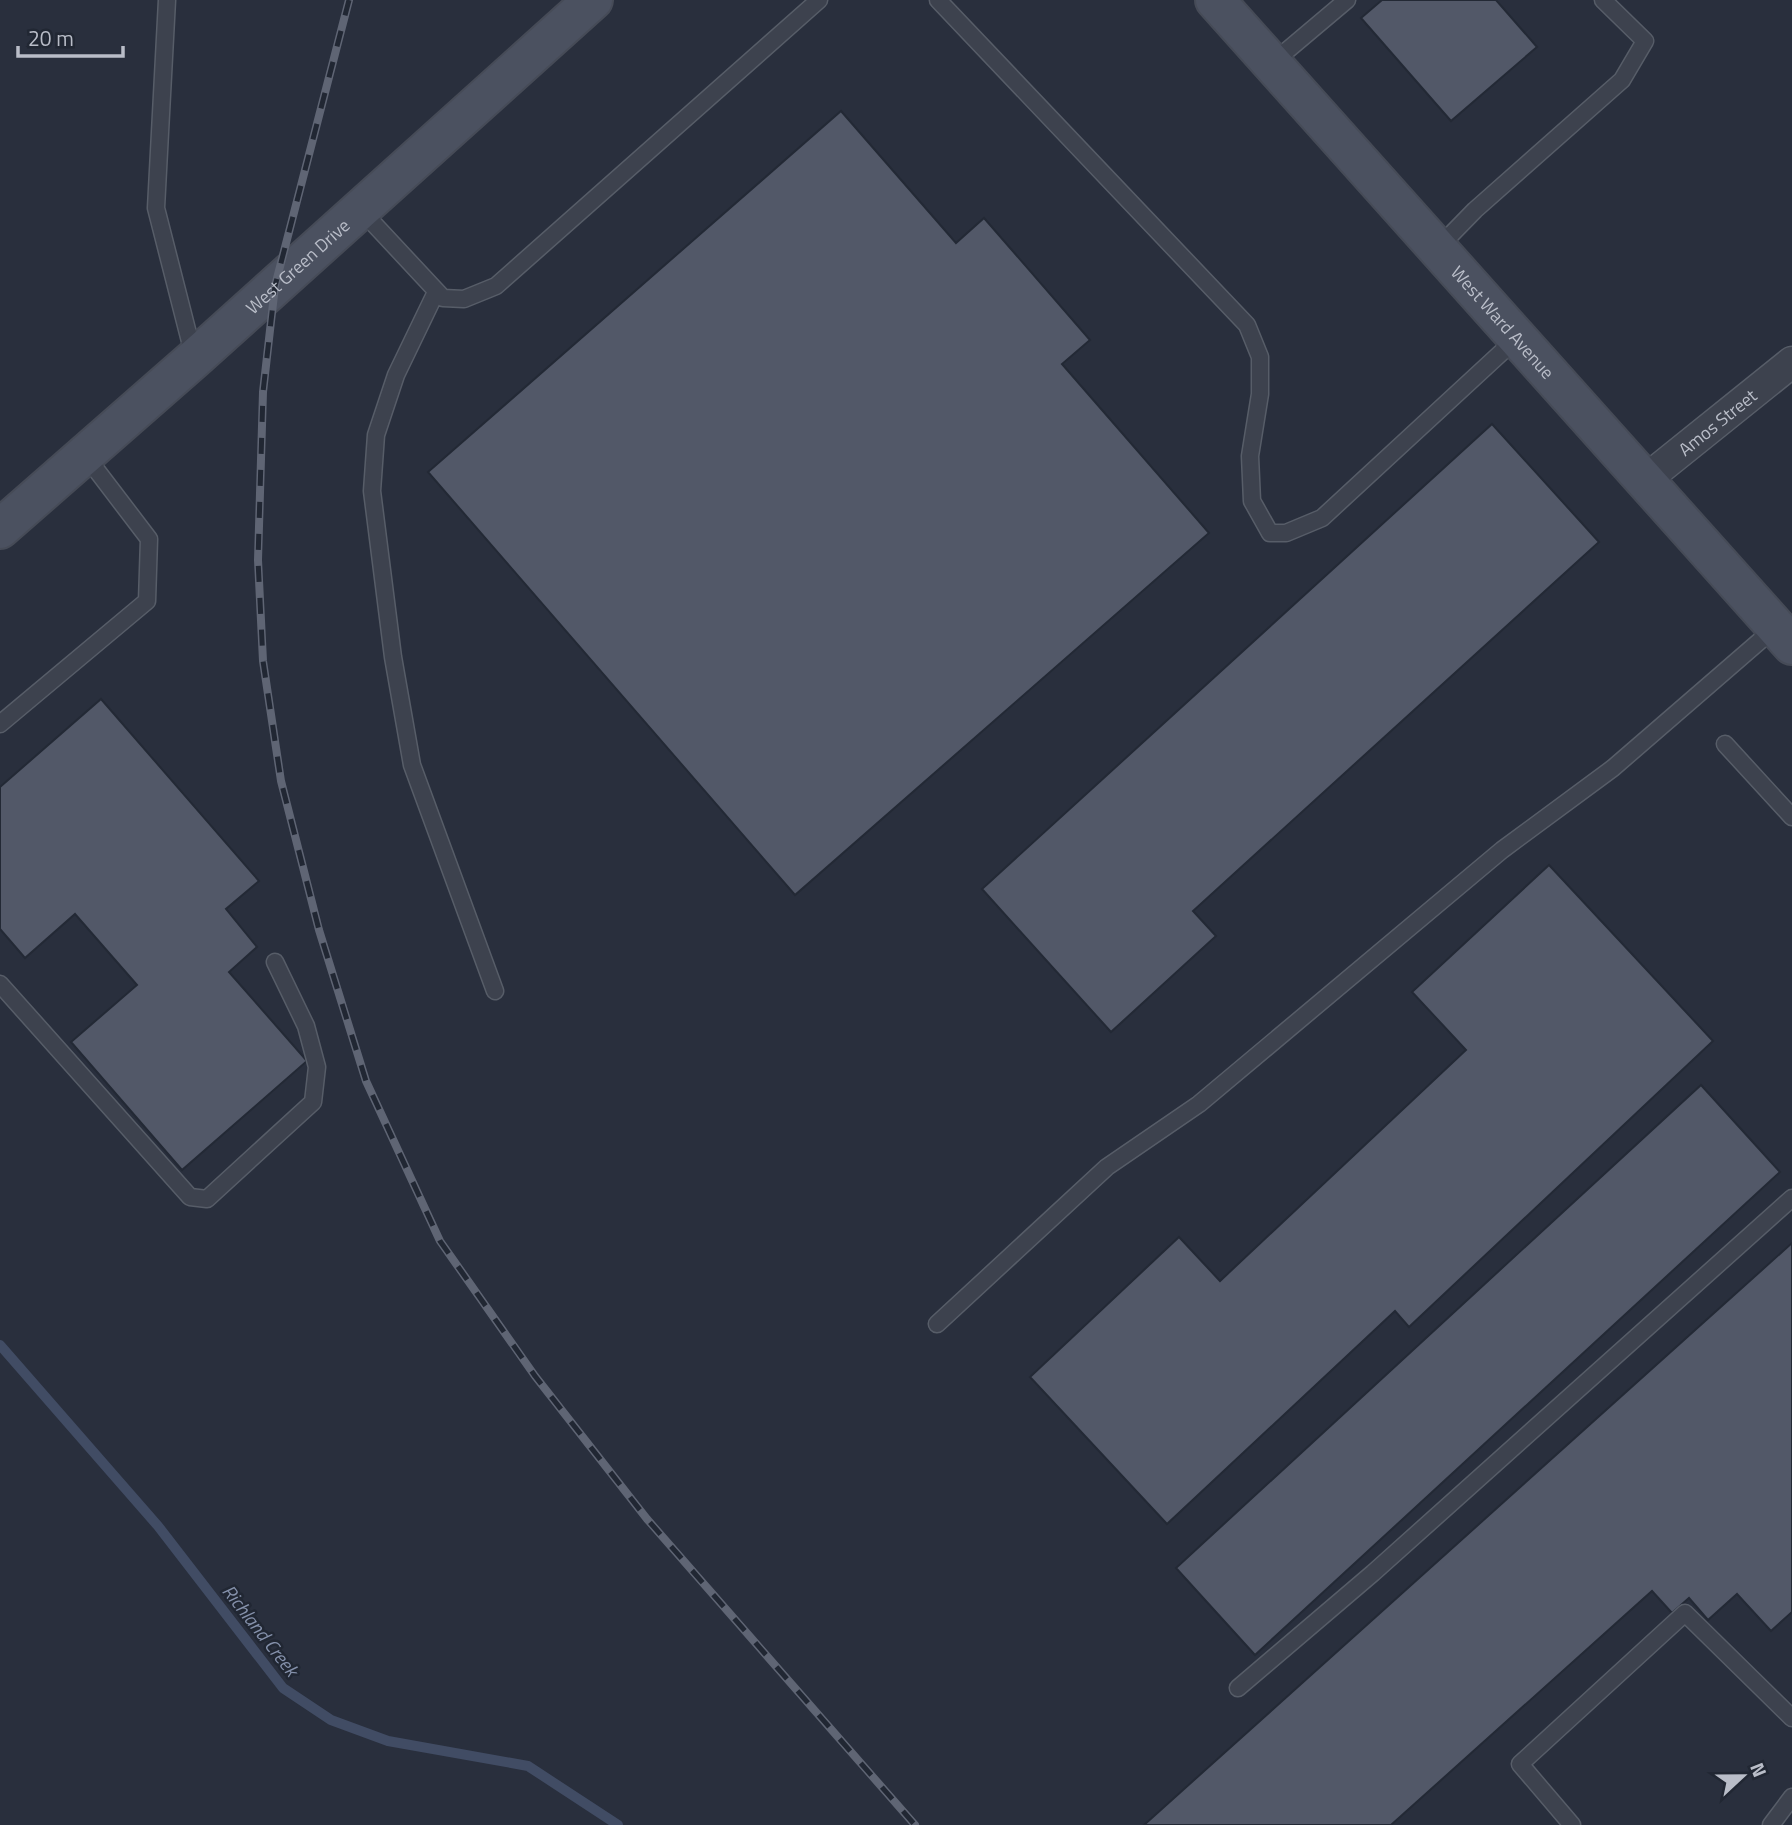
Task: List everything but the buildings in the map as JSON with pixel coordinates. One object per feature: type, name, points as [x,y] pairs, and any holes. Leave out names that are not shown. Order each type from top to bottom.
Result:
[{"type":"street","name":"West Green Drive","points":[[0,529],[194,359],[593,0]]},
{"type":"street","name":"West Ward Avenue","points":[[1215,0],[1784,636]]},
{"type":"street","name":"Amos Street","points":[[1644,481],[1792,362]]},
{"type":"lane","points":[[167,0],[156,208],[194,359]]},
{"type":"lane","points":[[360,209],[443,298],[464,299],[496,286],[819,0]]},
{"type":"lane","points":[[938,0],[1247,326],[1260,357],[1260,394],[1251,456],[1252,501],[1270,533],[1286,533],[1322,518],[1516,339]]},
{"type":"lane","points":[[1271,64],[1347,0]]},
{"type":"lane","points":[[1436,250],[1475,210],[1622,80],[1645,41],[1603,0]]},
{"type":"lane","points":[[436,292],[396,375],[376,435],[372,491],[393,657],[412,765],[495,991]]},
{"type":"lane","points":[[0,724],[147,601],[149,538],[85,455]]},
{"type":"lane","points":[[937,1324],[1107,1167],[1199,1104],[1502,850],[1784,636]]},
{"type":"lane","points":[[1725,744],[1792,817]]},
{"type":"lane","points":[[0,984],[190,1197],[207,1199],[313,1102],[317,1067],[309,1036],[275,962]]},
{"type":"lane","points":[[1238,1688],[1384,1564],[1792,1198]]},
{"type":"lane","points":[[1572,1825],[1520,1764],[1685,1613],[1792,1718]]},
{"type":"lane","points":[[1772,1825],[1792,1797]]},
{"type":"waterway","name":"Richland Creek","points":[[0,1345],[158,1526],[283,1688],[331,1720],[388,1741],[528,1766],[618,1825]]},
{"type":"railway","points":[[349,0],[275,286],[263,392],[258,560],[263,661],[281,781],[319,930],[366,1081],[440,1241],[535,1376],[647,1519],[915,1825]]}]
